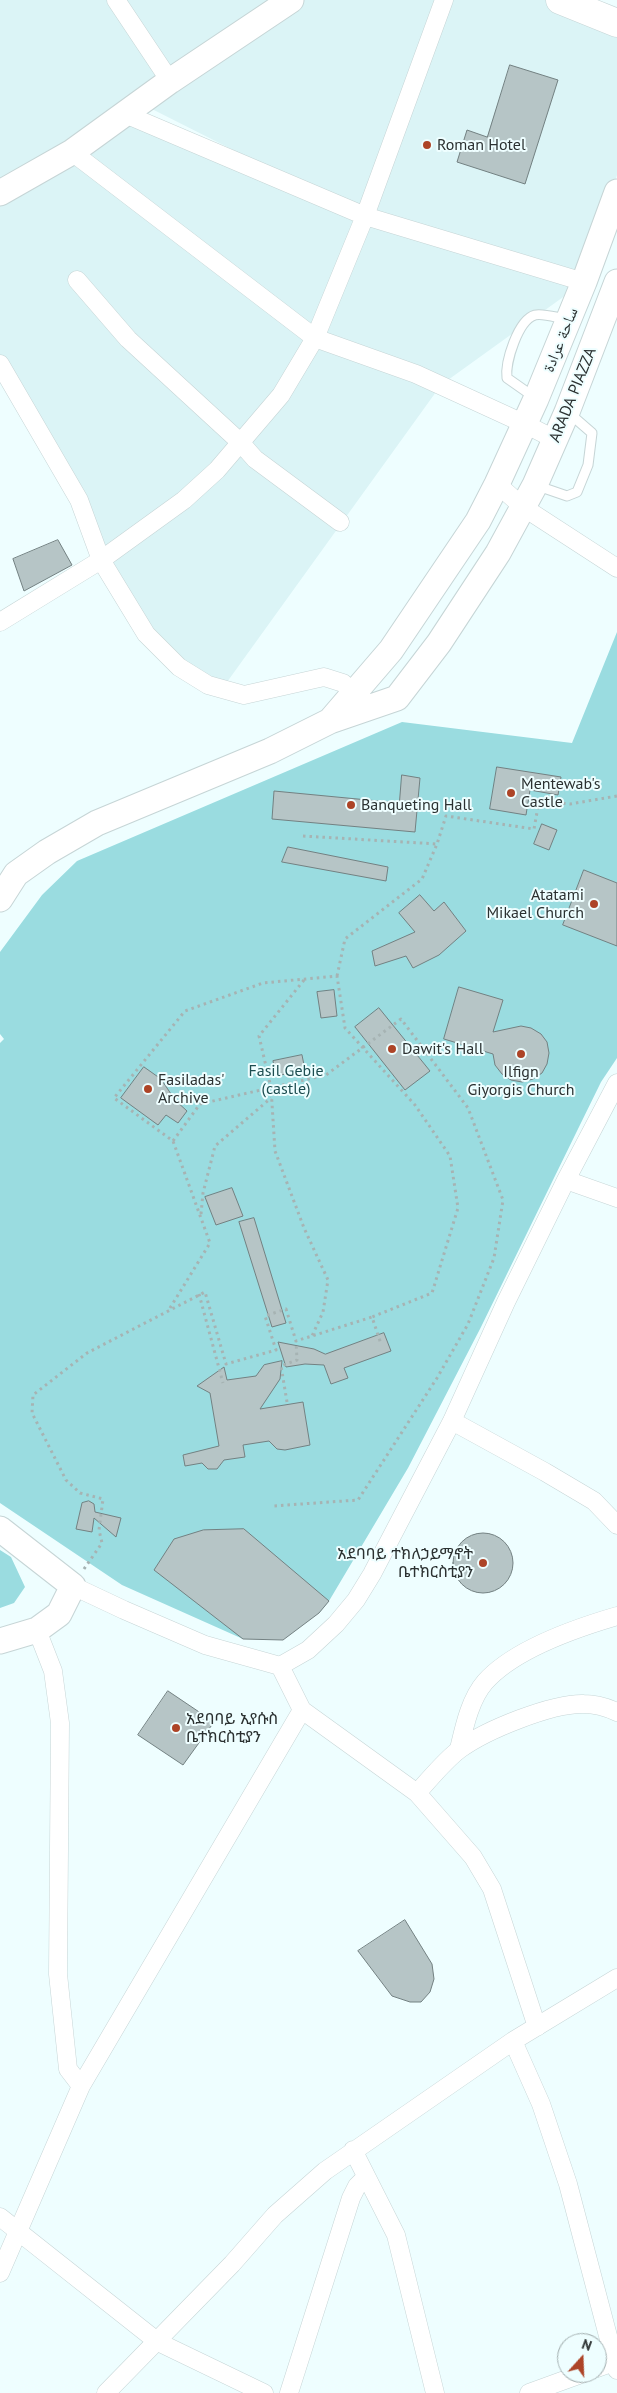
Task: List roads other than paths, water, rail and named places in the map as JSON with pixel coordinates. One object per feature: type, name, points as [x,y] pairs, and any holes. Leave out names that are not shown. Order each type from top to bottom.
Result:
[{"type":"highway","points":[[560,0],[617,23]]},
{"type":"street","points":[[116,0],[170,81]]},
{"type":"street","points":[[0,193],[72,152],[170,81],[291,0]]},
{"type":"street","points":[[0,622],[101,560],[184,500],[217,470],[281,395],[315,338],[365,216],[444,0]]},
{"type":"street","points":[[126,114],[365,216],[584,282]]},
{"type":"street","points":[[72,152],[315,338],[416,374],[556,440]]},
{"type":"street","name":"ساحة عرادة","points":[[362,701],[391,650],[478,521],[497,484],[536,399],[584,282],[610,227],[617,192]]},
{"type":"street","points":[[77,280],[128,339],[240,442],[255,460],[340,522]]},
{"type":"street","name":"ARADA PIAZZA","points":[[0,899],[16,874],[47,852],[97,823],[270,752],[330,721],[362,701],[397,698],[439,643],[498,553],[535,485],[556,440],[617,282]]},
{"type":"street","points":[[0,364],[79,500],[101,560],[146,634],[179,667],[208,685],[244,696],[324,677],[343,684],[362,701]]},
{"type":"street","points":[[497,484],[523,506],[617,568]]},
{"type":"street","points":[[410,621],[439,643]]},
{"type":"street","points":[[0,1529],[73,1586],[205,1645],[280,1666],[308,1650],[336,1624],[356,1600],[452,1421],[506,1302],[566,1180],[617,1083]]},
{"type":"street","points":[[566,1180],[617,1198]]},
{"type":"street","points":[[452,1421],[594,1501],[617,1525]]},
{"type":"street","points":[[0,1641],[37,1630],[59,1614],[73,1586]]},
{"type":"street","points":[[459,1749],[472,1705],[484,1683],[503,1666],[572,1631],[617,1616]]},
{"type":"street","points":[[37,1630],[53,1671],[60,1722],[58,1974],[68,2069],[81,2086]]},
{"type":"street","points":[[280,1666],[302,1710],[417,1793],[473,1857],[492,1889],[537,2027]]},
{"type":"street","points":[[417,1793],[459,1749],[503,1727],[552,1709],[582,1703],[597,1704],[617,1712]]},
{"type":"street","points":[[0,2273],[81,2086],[302,1710]]},
{"type":"street","points":[[106,2393],[158,2342],[232,2264],[275,2215],[353,2150],[513,2041],[617,1978]]},
{"type":"street","points":[[513,2041],[541,2104],[568,2184],[616,2364]]},
{"type":"street","points":[[353,2150],[396,2235],[435,2393]]},
{"type":"street","points":[[289,2393],[351,2198],[356,2186],[366,2177]]},
{"type":"street","points":[[0,2217],[158,2342],[264,2393]]},
{"type":"street","points":[[530,2393],[557,2383]]},
{"type":"lane","points":[[536,399],[507,378],[506,364],[523,325],[531,317],[536,314],[569,320]]},
{"type":"lane","points":[[535,485],[567,496],[577,492],[588,465],[592,433],[567,412]]},
{"type":"place","name":"Roman Hotel","points":[[427,145]]},
{"type":"place","name":"Mentewab's Castle","points":[[511,793]]},
{"type":"place","name":"Banqueting Hall","points":[[351,805]]},
{"type":"place","name":"Atatami Mikael Church","points":[[594,904]]},
{"type":"place","name":"Dawit's Hall","points":[[392,1049]]},
{"type":"place","name":"Ilfign Giyorgis Church","points":[[521,1054]]},
{"type":"place","name":"Fasiladas' Archive","points":[[148,1089]]},
{"type":"place","name":"አደባባይ ተክለኃይማኖት ቤተክርስቲያን","points":[[483,1563]]},
{"type":"place","name":"አደባባይ ኢየሱስ ቤተክርስቲያን","points":[[176,1728]]},
{"type":"park label","name":"Fasil Gebie (castle)","points":[[286,1080]]}]
